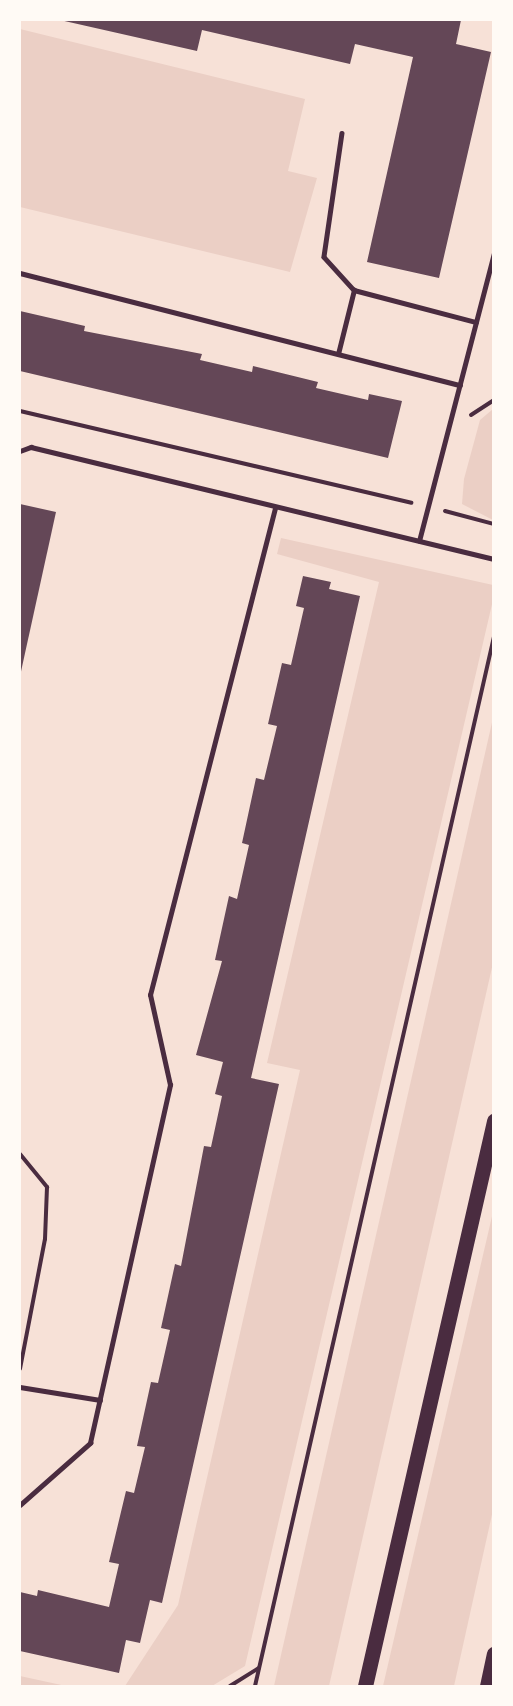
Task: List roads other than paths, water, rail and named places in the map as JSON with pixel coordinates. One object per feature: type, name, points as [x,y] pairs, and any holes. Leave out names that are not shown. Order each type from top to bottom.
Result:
[{"type":"main road","points":[[365,1686],[494,1121]]},
{"type":"main road","points":[[486,1686],[494,1654]]},
{"type":"lane","points":[[342,133],[324,257],[354,290],[476,322]]},
{"type":"lane","points":[[419,542],[494,254]]},
{"type":"lane","points":[[20,273],[460,385]]},
{"type":"lane","points":[[338,354],[354,290]]},
{"type":"lane","points":[[20,451],[31,447],[275,508],[494,559]]},
{"type":"lane","points":[[20,1505],[90,1443],[170,1085],[150,995],[275,508]]},
{"type":"lane","points":[[20,1387],[100,1400]]}]
